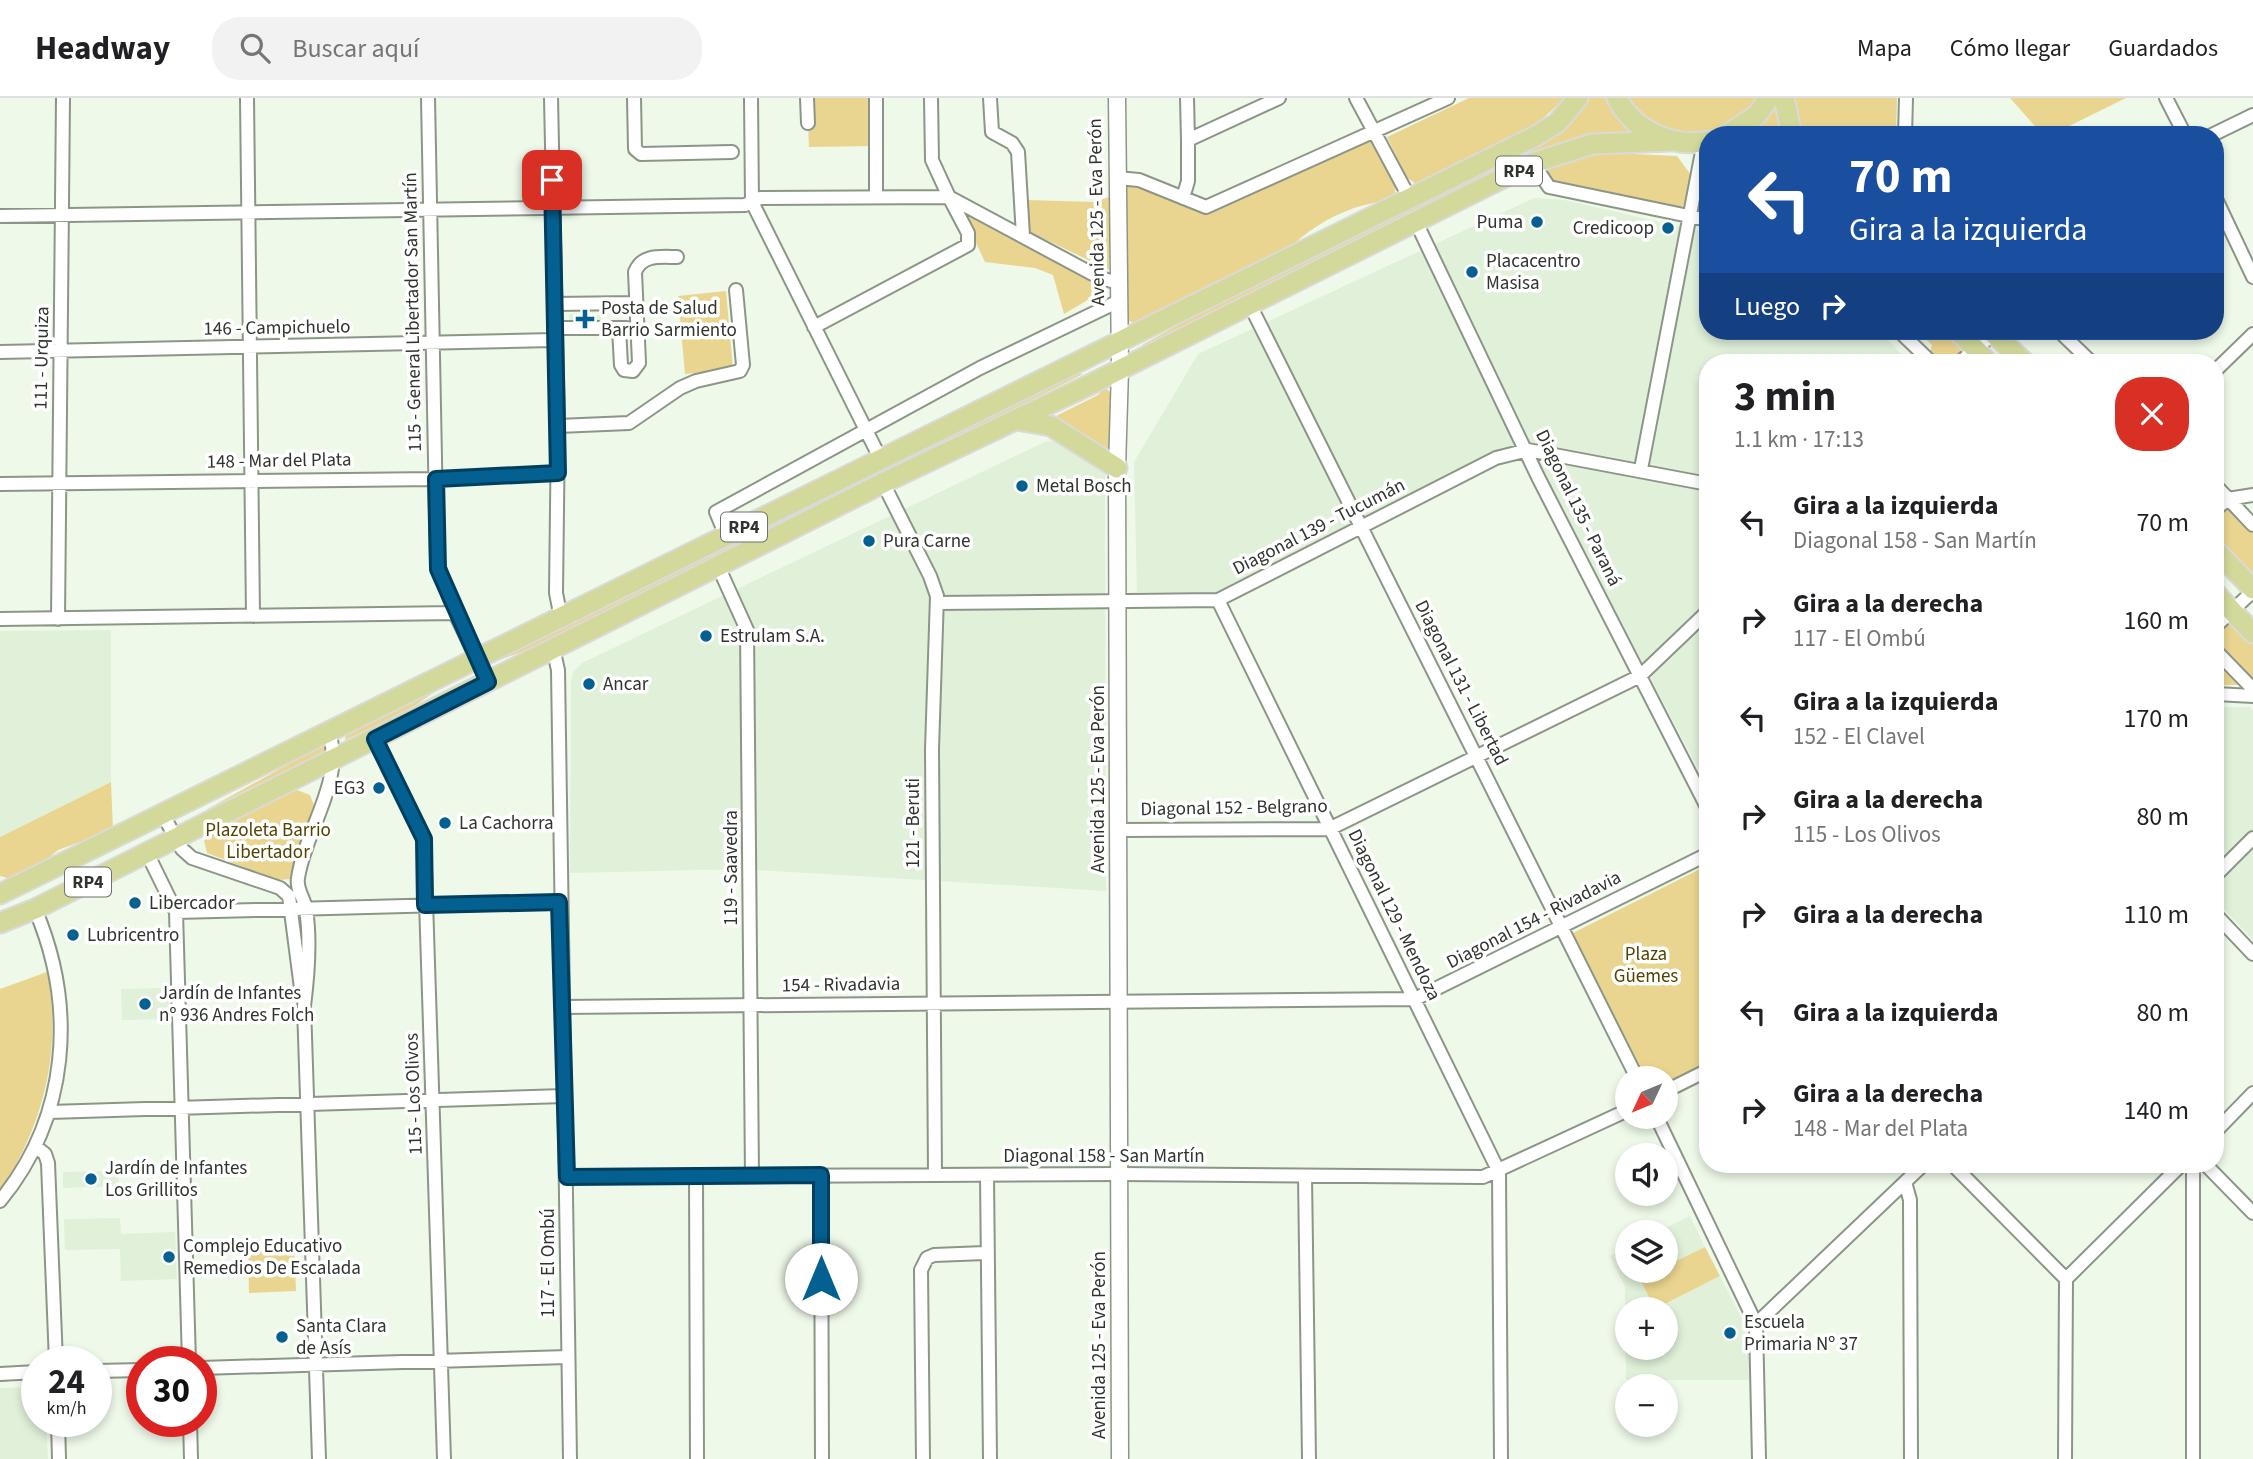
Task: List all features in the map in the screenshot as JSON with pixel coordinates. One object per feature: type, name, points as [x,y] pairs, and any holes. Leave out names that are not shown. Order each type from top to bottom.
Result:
[{"type":"main road","name":"RP4","points":[[0,894],[477,661],[1548,129],[1568,113],[1578,98]]},
{"type":"main road","points":[[1616,98],[1633,119],[1675,142],[1699,147]]},
{"type":"main road","points":[[1741,126],[1756,116],[1769,98]]},
{"type":"main road","points":[[1784,98],[1790,126]]},
{"type":"main road","name":"RP4","points":[[0,923],[35,909],[883,483],[1250,305],[1533,163],[1592,144],[1675,142]]},
{"type":"main road","points":[[1967,340],[1980,354]]},
{"type":"main road","points":[[2002,340],[2016,354]]},
{"type":"main road","points":[[1016,420],[1051,426],[1117,468]]},
{"type":"main road","points":[[2224,559],[2253,590]]},
{"type":"main road","points":[[2224,602],[2253,633]]},
{"type":"street","name":"111 - Urquiza","points":[[58,619],[63,98]]},
{"type":"street","points":[[247,98],[253,616]]},
{"type":"street","name":"115 - General Libertador San Martín","points":[[428,98],[438,569],[455,613],[488,682]]},
{"type":"street","points":[[551,98],[558,426],[556,593],[561,618]]},
{"type":"street","points":[[634,98],[635,149],[640,154],[732,152]]},
{"type":"street","points":[[751,98],[752,202],[881,460]]},
{"type":"street","points":[[807,98],[807,123]]},
{"type":"street","points":[[876,98],[876,195]]},
{"type":"street","points":[[814,327],[968,245],[968,233],[932,160],[931,98]]},
{"type":"street","points":[[990,98],[992,132],[1012,143],[1018,152],[1023,236]]},
{"type":"street","name":"Avenida 125 - Eva Perón","points":[[1117,98],[1120,343],[1117,468],[1120,1459]]},
{"type":"street","points":[[1183,198],[1188,181],[1187,98]]},
{"type":"street","points":[[1188,140],[1279,98]]},
{"type":"street","points":[[1356,98],[1409,197]]},
{"type":"street","points":[[1117,178],[1139,180],[1206,207],[1448,98]]},
{"type":"street","points":[[1905,126],[1906,98]]},
{"type":"street","points":[[2166,98],[2180,126]]},
{"type":"street","points":[[2224,129],[2253,114]]},
{"type":"street","points":[[1533,163],[1549,187],[1699,218]]},
{"type":"street","points":[[1641,470],[1699,178]]},
{"type":"street","points":[[0,216],[745,205],[760,198],[876,195],[949,197],[1100,278],[1119,284]]},
{"type":"street","points":[[2224,216],[2253,277]]},
{"type":"street","name":"Diagonal 135 - Paraná","points":[[1416,222],[1699,791]]},
{"type":"street","points":[[619,328],[621,365],[630,372],[638,365],[635,272],[642,260],[677,257]]},
{"type":"street","points":[[558,426],[629,424],[680,388],[696,381],[740,371],[743,365],[736,290]]},
{"type":"street","points":[[726,537],[716,512],[980,368],[1119,301]]},
{"type":"street","points":[[554,304],[635,303]]},
{"type":"street","name":"Diagonal 131 - Libertad","points":[[1250,305],[1631,1066]]},
{"type":"street","name":"146 - Campichuelo","points":[[0,352],[432,344],[636,328]]},
{"type":"street","points":[[2224,362],[2253,334]]},
{"type":"street","points":[[1908,340],[1923,354]]},
{"type":"street","points":[[2068,340],[2083,354]]},
{"type":"street","name":"Diagonal 139 - Tucumán","points":[[937,603],[1218,600],[1496,458],[1528,450],[1699,482]]},
{"type":"street","name":"148 - Mar del Plata","points":[[0,484],[436,479],[558,473]]},
{"type":"street","name":"121 - Beruti","points":[[883,483],[930,576],[937,603],[932,749],[935,1174]]},
{"type":"street","points":[[2224,495],[2253,525]]},
{"type":"street","points":[[2224,502],[2228,499],[2253,495]]},
{"type":"street","name":"119 - Saavedra","points":[[718,566],[747,630],[752,1175]]},
{"type":"street","points":[[2224,618],[2253,590]]},
{"type":"street","name":"Diagonal 129 - Mendoza","points":[[1218,600],[1499,1172]]},
{"type":"street","points":[[0,619],[455,613]]},
{"type":"street","name":"Diagonal 152 - Belgrano","points":[[1119,830],[1329,828],[1640,676],[1699,620]]},
{"type":"street","name":"117 - El Ombú","points":[[553,648],[558,670],[559,902],[567,1177],[570,1459]]},
{"type":"street","points":[[2224,659],[2253,689]]},
{"type":"street","points":[[2224,694],[2253,695]]},
{"type":"street","points":[[319,1459],[304,1006],[297,973],[297,883],[334,759],[329,733]]},
{"type":"street","name":"115 - Los Olivos","points":[[375,739],[424,839],[444,1459]]},
{"type":"street","points":[[163,815],[175,838],[192,858],[280,888],[299,908]]},
{"type":"street","points":[[2224,868],[2253,838]]},
{"type":"street","points":[[147,853],[176,912],[188,1346]]},
{"type":"street","name":"Diagonal 154 - Rivadavia","points":[[1120,1002],[1415,999],[1699,858]]},
{"type":"street","points":[[176,912],[559,902]]},
{"type":"street","points":[[0,1201],[35,1146],[50,1112],[60,1058],[62,1011],[49,945],[35,909]]},
{"type":"street","points":[[2224,923],[2253,954]]},
{"type":"street","name":"154 - Rivadavia","points":[[563,1007],[1120,1002]]},
{"type":"street","points":[[1678,1085],[1699,1074]]},
{"type":"street","points":[[2224,1123],[2253,1093]]},
{"type":"street","points":[[50,1112],[564,1096]]},
{"type":"street","name":"Diagonal 158 - San Martín","points":[[567,1177],[1121,1174],[1483,1177],[1499,1172],[1615,1116]]},
{"type":"street","points":[[1662,1129],[1756,1324],[1759,1459]]},
{"type":"street","points":[[35,1146],[45,1154],[48,1163],[55,1346]]},
{"type":"street","points":[[1499,1172],[1501,1459]]},
{"type":"street","points":[[1756,1324],[1914,1173]]},
{"type":"street","points":[[1961,1173],[2066,1279]]},
{"type":"street","points":[[2065,1459],[2066,1279],[2173,1173]]},
{"type":"street","points":[[2193,1173],[2193,1459]]},
{"type":"street","points":[[2214,1173],[2253,1213]]},
{"type":"street","points":[[821,1175],[822,1459]]},
{"type":"street","points":[[696,1176],[697,1459]]},
{"type":"street","points":[[987,1176],[985,1253],[990,1459]]},
{"type":"street","points":[[1305,1176],[1309,1459]]},
{"type":"street","points":[[1905,1182],[1910,1200],[1911,1459]]},
{"type":"street","points":[[923,1459],[923,1263],[939,1254],[985,1253]]},
{"type":"street","points":[[217,1368],[568,1357]]},
{"type":"street","points":[[0,1374],[21,1373]]},
{"type":"street","points":[[58,1437],[59,1459]]},
{"type":"street","points":[[190,1437],[191,1459]]},
{"type":"shaded area","points":[[1534,198],[1564,200],[1699,231],[1699,340],[1888,340],[1901,354],[1699,354],[1699,771],[1526,439],[1214,593],[1137,592],[1134,462],[1198,354]]},
{"type":"shaded area","name":"Posta de Salud Barrio Sarmiento","points":[[569,314],[601,315],[601,323],[569,323]]},
{"type":"shaded area","points":[[1047,441],[1056,441],[1105,474],[1106,891],[741,869],[570,873],[571,681],[574,671],[582,663]]},
{"type":"shaded area","points":[[111,630],[111,782],[0,837],[0,631]]},
{"type":"shaded area","points":[[2224,707],[2250,707],[2253,710],[2253,940],[2224,909]]},
{"type":"shaded area","name":"Jardín de Infantes nº 936 Andres Folch","points":[[168,988],[169,1019],[122,1020],[121,989]]},
{"type":"shaded area","name":"Jardín de Infantes Los Grillitos","points":[[118,1171],[119,1186],[63,1188],[63,1172]]},
{"type":"shaded area","points":[[1690,1216],[1705,1247],[1678,1260],[1678,1222]]},
{"type":"shaded area","points":[[120,1218],[121,1234],[175,1232],[177,1279],[121,1281],[120,1249],[65,1250],[64,1219]]},
{"type":"shaded area","points":[[1615,1253],[1615,1266],[1610,1256]]},
{"type":"shaded area","points":[[1720,1276],[1748,1331],[1749,1380],[1678,1380],[1678,1374],[1626,1374],[1626,1360],[1678,1360],[1678,1298]]},
{"type":"shaded area","points":[[1623,1283],[1643,1283],[1649,1297],[1625,1297]]},
{"type":"shaded area","points":[[21,1387],[21,1437],[47,1437],[48,1459],[0,1459],[0,1388]]},
{"type":"green space","points":[[807,98],[876,98],[876,146],[809,147]]},
{"type":"green space","points":[[1469,98],[1565,98],[1535,126],[1419,186],[1406,177],[1387,137]]},
{"type":"green space","points":[[1588,98],[1605,98],[1624,124],[1645,136],[1580,138],[1540,150],[1148,346],[1142,345]]},
{"type":"green space","points":[[1629,98],[1759,98],[1745,113],[1729,124],[1699,126],[1699,131],[1676,130],[1643,113]]},
{"type":"green space","points":[[1777,98],[1783,126],[1750,126]]},
{"type":"green space","points":[[1789,98],[1897,98],[1896,126],[1795,126]]},
{"type":"green space","points":[[2010,98],[2126,98],[2069,126],[2035,126]]},
{"type":"green space","points":[[1369,140],[1388,164],[1394,180],[1395,194],[1335,216],[1317,226],[1286,252],[1134,323],[1124,319],[1125,185],[1139,183],[1199,211]]},
{"type":"green space","points":[[1613,153],[1677,156],[1691,175],[1686,203],[1681,207],[1552,180],[1547,174],[1550,166],[1575,158]]},
{"type":"green space","points":[[1109,197],[1109,270],[1030,232],[1027,200],[1095,202]]},
{"type":"green space","points":[[959,207],[1104,284],[1086,301],[1064,314],[1053,275],[1035,268],[985,262]]},
{"type":"green space","points":[[726,291],[733,369],[685,374],[678,296]]},
{"type":"green space","points":[[1927,340],[1957,340],[1965,348],[1959,354],[1929,354],[1932,345]]},
{"type":"green space","points":[[1083,374],[542,645],[496,661],[1032,392]]},
{"type":"green space","points":[[1105,387],[1111,393],[1111,452],[1108,455],[1049,416],[1056,416],[1098,395]]},
{"type":"green space","points":[[2228,506],[2253,533],[2253,578],[2224,548],[2224,511]]},
{"type":"green space","points":[[2231,620],[2253,643],[2253,685],[2224,685],[2224,627]]},
{"type":"green space","points":[[450,681],[406,712],[345,740],[346,734]]},
{"type":"green space","points":[[328,742],[329,750],[204,811]]},
{"type":"green space","points":[[111,782],[113,830],[58,850],[26,877],[11,879],[0,876],[0,837]]},
{"type":"green space","name":"Plazoleta Barrio Libertador","points":[[297,790],[310,795],[315,808],[290,879],[278,880],[207,853],[204,841],[216,828]]},
{"type":"green space","name":"Plaza Güemes","points":[[1699,870],[1699,1070],[1678,1080],[1678,1066],[1627,1066],[1563,938]]},
{"type":"green space","points":[[47,972],[52,1020],[49,1068],[38,1114],[29,1137],[0,1191],[0,989]]},
{"type":"green space","points":[[294,1244],[296,1291],[249,1293],[248,1245]]},
{"type":"green space","points":[[1705,1247],[1720,1276],[1678,1297],[1649,1297],[1642,1283],[1678,1283],[1678,1260]]},
{"type":"place","name":"Puma","points":[[1537,222]]},
{"type":"place","name":"Credicoop","points":[[1668,228]]},
{"type":"place","name":"Placacentro Masisa","points":[[1472,272]]},
{"type":"place","name":"Posta de Salud Barrio Sarmiento","points":[[585,319]]},
{"type":"place","name":"Metal Bosch","points":[[1022,486]]},
{"type":"place","name":"Pura Carne","points":[[869,541]]},
{"type":"place","name":"Estrulam S.A.","points":[[706,636]]},
{"type":"place","name":"Ancar","points":[[589,684]]},
{"type":"place","name":"EG3","points":[[379,788]]},
{"type":"place","name":"La Cachorra","points":[[445,823]]},
{"type":"place","name":"Libercador","points":[[135,903]]},
{"type":"place","name":"Lubricentro","points":[[73,935]]},
{"type":"place","name":"Jardín de Infantes nº 936 Andres Folch","points":[[145,1004]]},
{"type":"place","name":"Jardín de Infantes Los Grillitos","points":[[91,1179]]},
{"type":"place","name":"Complejo Educativo Remedios De Escalada","points":[[169,1257]]},
{"type":"place","name":"Escuela Primaria Nº 37","points":[[1730,1333]]},
{"type":"place","name":"Santa Clara de Asís","points":[[282,1337]]},
{"type":"route","points":[[552,180],[558,473],[436,479],[438,569],[455,613],[488,682],[375,739],[424,839],[425,905],[559,902],[567,1177],[821,1175],[821,1279]]}]
